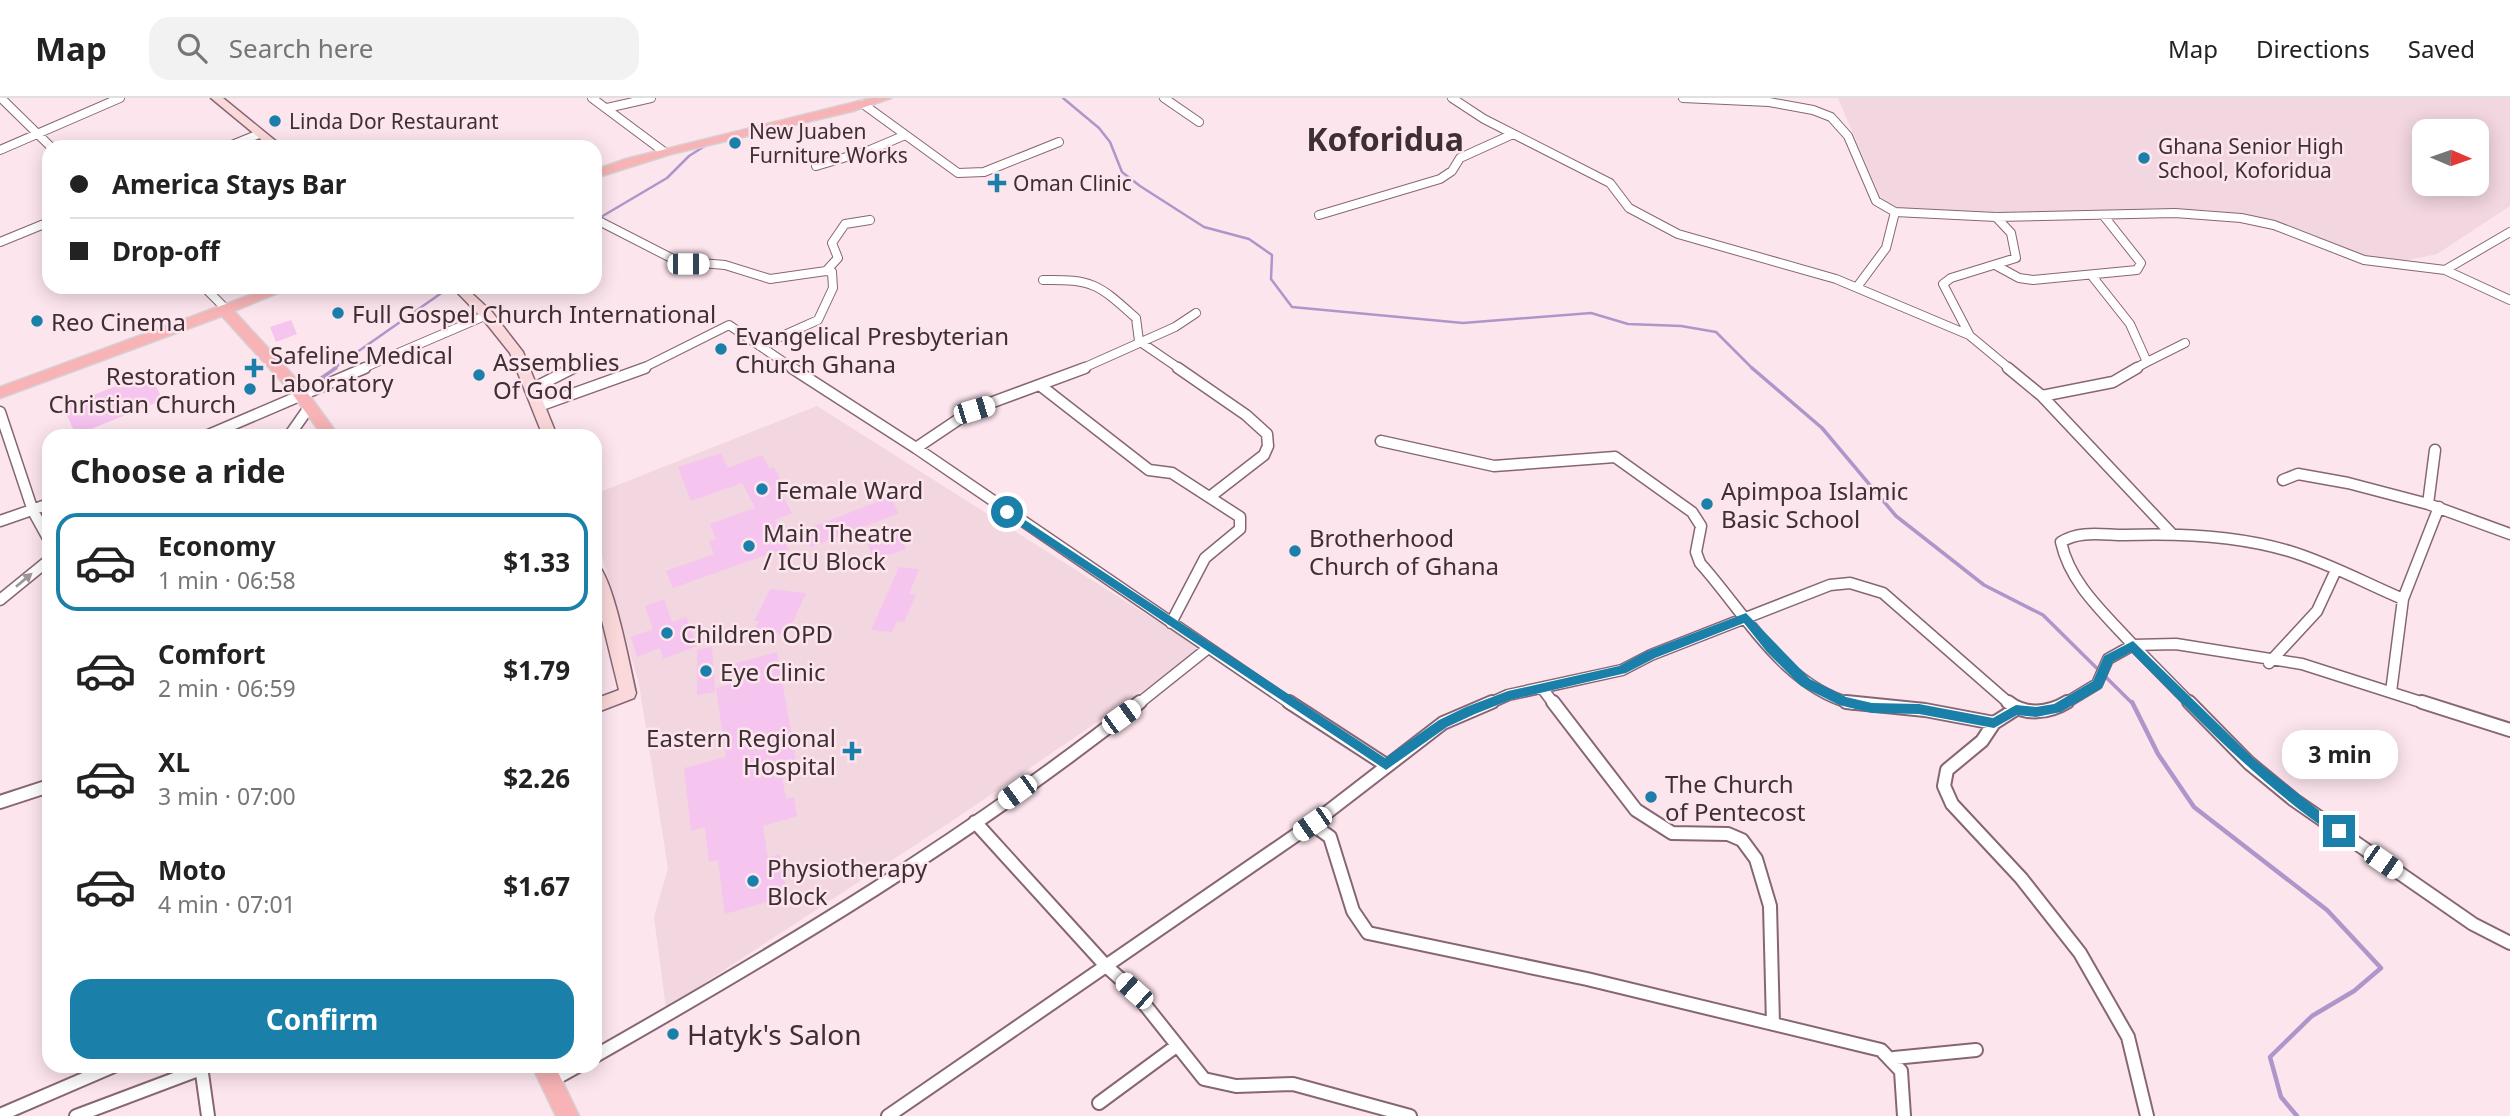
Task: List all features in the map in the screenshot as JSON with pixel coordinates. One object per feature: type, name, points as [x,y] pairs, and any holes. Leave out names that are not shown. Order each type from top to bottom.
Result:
[{"type":"main road","points":[[602,172],[663,150],[885,98]]},
{"type":"main road","points":[[0,391],[255,294]]},
{"type":"main road","points":[[223,307],[263,294]]},
{"type":"main road","points":[[223,307],[306,400],[326,429]]},
{"type":"main road","points":[[547,1073],[568,1116]]},
{"type":"street","points":[[2,101],[17,98]]},
{"type":"street","points":[[0,150],[120,98]]},
{"type":"street","points":[[216,98],[267,140]]},
{"type":"street","points":[[592,98],[663,150]]},
{"type":"street","points":[[607,108],[651,98]]},
{"type":"street","points":[[1164,98],[1199,122]]},
{"type":"street","points":[[1452,98],[1513,134],[1610,183],[1629,208],[1678,234],[1857,287],[1969,335],[2042,396],[2171,533]]},
{"type":"street","points":[[1683,98],[1774,99],[1813,104],[1836,117],[1876,201],[1895,212],[1996,217],[2205,214],[2241,218],[2274,225],[2364,260],[2445,270],[2510,300]]},
{"type":"street","points":[[2,101],[42,140]]},
{"type":"street","points":[[863,104],[951,169],[967,174],[984,172],[1059,142]]},
{"type":"street","points":[[244,140],[259,134]]},
{"type":"street","points":[[1319,215],[1440,179],[1452,171],[1460,159],[1513,134]]},
{"type":"street","points":[[817,166],[870,150],[903,136]]},
{"type":"street","points":[[1857,287],[1886,248],[1895,212]]},
{"type":"street","points":[[1997,266],[2025,280],[2092,276],[2141,267],[2141,263],[2103,215]]},
{"type":"street","points":[[1969,335],[1945,293],[1943,284],[1951,278],[2016,258],[2011,233],[1996,217]]},
{"type":"street","points":[[826,271],[838,258],[832,243],[840,225],[851,220],[870,220]]},
{"type":"street","points":[[602,222],[688,264],[725,265],[770,279],[832,272],[832,288],[818,320],[783,339],[760,346]]},
{"type":"street","points":[[0,242],[42,225]]},
{"type":"street","points":[[2445,270],[2510,232]]},
{"type":"street","points":[[2092,276],[2130,324],[2147,362]]},
{"type":"street","points":[[1043,280],[1077,279],[1101,287],[1136,318],[1139,341],[1246,415],[1267,434],[1268,446],[1264,455],[1211,496]]},
{"type":"street","points":[[211,294],[223,307]]},
{"type":"street","points":[[465,294],[516,352],[547,429]]},
{"type":"street","points":[[916,448],[958,418],[1015,392],[1041,386],[1124,351],[1139,341],[1175,327],[1195,313]]},
{"type":"street","points":[[225,429],[306,400],[486,315]]},
{"type":"street","points":[[539,406],[640,370],[729,325],[916,448],[1207,649],[1386,765]]},
{"type":"street","points":[[2042,396],[2113,382],[2185,343]]},
{"type":"street","points":[[532,389],[590,359]]},
{"type":"street","points":[[1041,386],[1149,470],[1172,474],[1211,496],[1240,517],[1240,529],[1205,558],[1171,624]]},
{"type":"street","points":[[292,429],[306,400]]},
{"type":"street","points":[[0,412],[33,511],[42,527]]},
{"type":"street","points":[[1381,441],[1494,466],[1615,457],[1692,512],[1701,526],[1696,552],[1700,563],[1772,649],[1806,682],[1843,701],[1872,708],[1919,709],[1994,723]]},
{"type":"street","points":[[2428,504],[2435,450]]},
{"type":"street","points":[[2283,480],[2298,474],[2428,504],[2510,534]]},
{"type":"street","points":[[0,521],[42,507]]},
{"type":"street","points":[[2391,692],[2403,599],[2440,507]]},
{"type":"street","points":[[2403,599],[2276,548],[2227,538],[2171,533],[2082,535],[2066,538],[2061,542],[2062,554],[2075,578],[2133,645],[2249,763],[2294,800],[2473,924],[2510,943]]},
{"type":"street","points":[[0,600],[42,566]]},
{"type":"street","points":[[2269,663],[2317,611],[2336,570]]},
{"type":"street","points":[[888,1116],[1312,824],[1443,723],[1508,695],[1622,670],[1651,654],[1830,584],[1866,586],[1883,593],[2016,709],[2036,712],[2057,708],[2097,684],[2108,659],[2133,645],[2161,641],[2227,651],[2269,663],[2302,664],[2510,730]]},
{"type":"street","points":[[602,590],[628,693],[602,703]]},
{"type":"street","points":[[602,1052],[736,977],[975,822],[1142,702],[1207,649]]},
{"type":"street","points":[[1542,688],[1636,810],[1672,833],[1735,837],[1742,840],[1756,859],[1770,906],[1773,1024]]},
{"type":"street","points":[[2016,709],[1994,723],[1982,741],[1947,769],[1944,786],[1952,804],[2021,878],[2080,953],[2128,1037],[2147,1116]]},
{"type":"street","points":[[0,802],[42,788]]},
{"type":"street","points":[[975,822],[1106,966],[1134,991],[1175,1046],[1204,1079],[1236,1086],[1293,1084],[1410,1116]]},
{"type":"street","points":[[1312,824],[1330,837],[1353,911],[1368,933],[1587,979],[1881,1050],[1894,1058],[1903,1070],[1904,1116]]},
{"type":"street","points":[[1099,1103],[1175,1046]]},
{"type":"street","points":[[1894,1058],[1976,1051]]},
{"type":"street","points":[[0,1115],[98,1073]]},
{"type":"street","points":[[76,1116],[186,1073]]},
{"type":"street","points":[[202,1073],[208,1116]]},
{"type":"shaded area","name":"Ghana Senior High School, Koforidua","points":[[1838,98],[2510,98],[2510,206],[2437,254],[2404,261],[2357,255],[2311,234],[2265,221],[2209,210],[1998,214],[1895,211],[1880,196]]},
{"type":"shaded area","name":"Eastern Regional Hospital","points":[[817,406],[1182,637],[1200,652],[955,819],[666,1008],[654,917],[668,868],[639,684],[602,556],[602,491]]},
{"type":"building","points":[[291,320],[297,334],[276,342],[270,327]]},
{"type":"building","points":[[149,373],[163,400],[91,429],[73,429],[63,407]]},
{"type":"building","points":[[721,453],[728,468],[762,455],[769,468],[774,467],[782,482],[777,485],[792,513],[775,520],[789,550],[778,554],[777,551],[673,588],[666,571],[714,554],[709,541],[716,539],[710,524],[755,508],[742,483],[691,501],[678,467]]},
{"type":"building","points":[[890,497],[899,513],[811,547],[802,531]]},
{"type":"building","points":[[899,533],[906,549],[874,560],[867,543]]},
{"type":"building","points":[[899,567],[919,569],[909,594],[916,595],[904,622],[897,621],[892,632],[871,630]]},
{"type":"building","points":[[770,589],[806,593],[787,635],[761,632],[763,629],[755,628],[759,621],[754,621]]},
{"type":"building","name":"Children OPD","points":[[664,599],[672,622],[686,617],[697,646],[663,659],[660,648],[637,657],[631,637],[653,629],[645,606]]},
{"type":"building","name":"Eye Clinic","points":[[712,647],[715,692],[697,695],[697,650]]},
{"type":"building","points":[[777,652],[797,766],[781,770],[786,799],[794,797],[797,816],[763,826],[768,858],[780,854],[787,896],[725,914],[718,860],[709,862],[705,827],[691,831],[684,768],[726,757],[716,688],[739,682],[736,663]]},
{"type":"waterway","points":[[1063,98],[1099,128],[1110,142],[1122,172],[1140,186],[1204,227],[1249,239],[1272,255],[1271,279],[1292,307],[1463,323],[1591,313],[1628,324],[1681,326],[1716,332],[1752,368]]},
{"type":"waterway","points":[[602,216],[667,178],[689,156],[708,144]]},
{"type":"waterway","points":[[333,369],[440,294]]},
{"type":"waterway","points":[[311,385],[336,368]]},
{"type":"waterway","points":[[1752,368],[1822,428],[1896,516],[1984,585],[2043,615],[2133,704]]},
{"type":"waterway","points":[[2133,704],[2158,754],[2194,807],[2327,910],[2381,968],[2354,991],[2312,1016],[2270,1057],[2281,1097],[2297,1116]]},
{"type":"place","name":"Linda Dor Restaurant","points":[[275,121]]},
{"type":"place","name":"New Juaben Furniture Works","points":[[735,143]]},
{"type":"place","name":"Ghana Senior High School, Koforidua","points":[[2144,158]]},
{"type":"place","name":"Oman Clinic","points":[[997,183]]},
{"type":"place","name":"Full Gospel Church International","points":[[338,313]]},
{"type":"place","name":"Reo Cinema","points":[[37,321]]},
{"type":"place","name":"Evangelical Presbyterian Church Ghana","points":[[721,349]]},
{"type":"place","name":"Safeline Medical Laboratory","points":[[254,368]]},
{"type":"place","name":"Assemblies Of God","points":[[479,375]]},
{"type":"place","name":"Restoration Christian Church","points":[[250,389]]},
{"type":"place","name":"Female Ward","points":[[762,489]]},
{"type":"place","name":"Apimpoa Islamic Basic School","points":[[1707,504]]},
{"type":"place","name":"Main Theatre / ICU Block","points":[[749,546]]},
{"type":"place","name":"Brotherhood Church of Ghana","points":[[1295,551]]},
{"type":"place","name":"Children OPD","points":[[667,633]]},
{"type":"place","name":"Eye Clinic","points":[[706,671]]},
{"type":"place","name":"Eastern Regional Hospital","points":[[852,751]]},
{"type":"place","name":"The Church of Pentecost","points":[[1651,797]]},
{"type":"place","name":"Physiotherapy Block","points":[[753,881]]},
{"type":"place","name":"Hatyk's Salon","points":[[673,1034]]},
{"type":"district","name":"Koforidua","points":[[1385,138]]},
{"type":"route","points":[[1007,512],[1207,649],[1386,765],[1443,723],[1471,710],[1508,695],[1622,670],[1651,654],[1746,617],[1772,649],[1806,682],[1843,701],[1872,708],[1886,706],[1919,709],[1994,723],[2016,709],[2036,712],[2057,708],[2097,684],[2108,659],[2133,645],[2249,763],[2294,800],[2339,831]]}]
